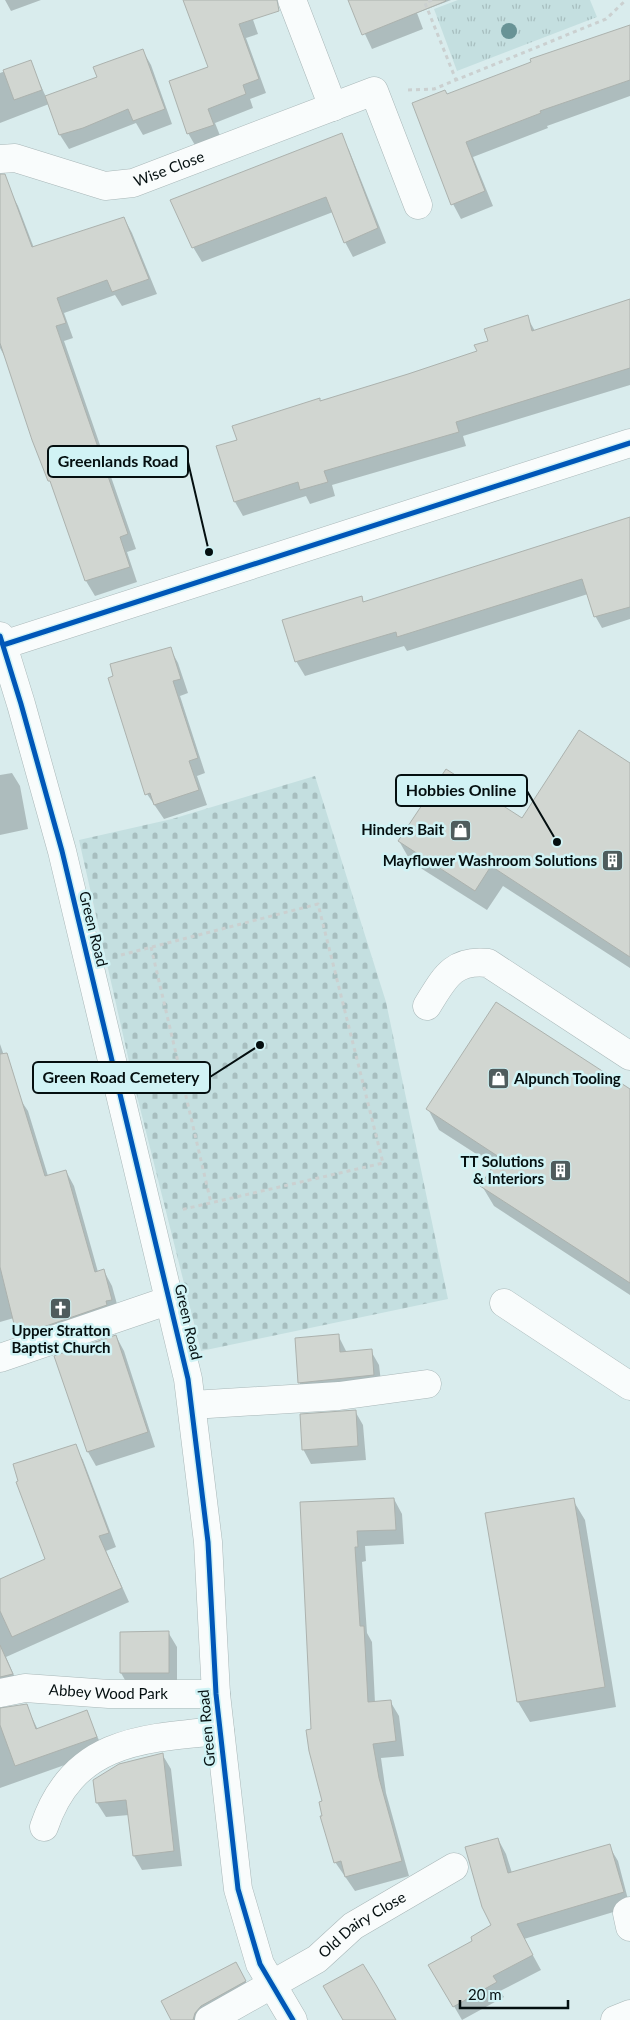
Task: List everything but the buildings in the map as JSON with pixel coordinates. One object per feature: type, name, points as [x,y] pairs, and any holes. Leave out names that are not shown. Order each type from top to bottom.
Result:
[{"type":"street","points":[[292,0],[333,107]]},
{"type":"street","points":[[374,91],[418,205]]},
{"type":"street","name":"Wise Close","points":[[0,159],[15,158],[105,186],[133,182],[374,91]]},
{"type":"street","points":[[1,640],[630,444]]},
{"type":"street","name":"Green Road","points":[[1,640],[62,851],[170,1300],[192,1405],[208,1542],[216,1694],[238,1889],[260,1964],[293,2020]]},
{"type":"street","points":[[427,1006],[448,974],[455,968],[475,962],[488,963],[630,1056]]},
{"type":"street","points":[[0,1358],[170,1300]]},
{"type":"street","points":[[504,1303],[630,1386]]},
{"type":"street","points":[[192,1405],[339,1396],[427,1384]]},
{"type":"street","name":"Abbey Wood Park","points":[[0,1693],[25,1688],[110,1694],[216,1694]]},
{"type":"street","points":[[44,1827],[59,1790],[76,1771],[105,1752],[132,1743],[168,1736],[220,1731]]},
{"type":"street","name":"Old Dairy Close","points":[[209,2020],[317,1959],[353,1926],[454,1867]]},
{"type":"street","points":[[630,1910],[627,1913],[630,1927]]},
{"type":"street","points":[[615,2020],[630,2014]]},
{"type":"path","points":[[432,0],[425,2],[456,80]]},
{"type":"path","points":[[374,91],[434,88],[606,19],[626,0]]},
{"type":"path","points":[[88,963],[318,904],[383,1163],[150,1217]]},
{"type":"path","points":[[151,947],[211,1203]]},
{"type":"green space","points":[[458,0],[590,0],[597,17],[457,71],[434,9]]},
{"type":"green space","points":[[315,776],[386,1002],[448,1299],[201,1351],[135,1088],[79,840],[172,819]]},
{"type":"cycle path","points":[[3,645],[630,443]]},
{"type":"cycle path","points":[[0,636],[62,851],[188,1379],[208,1542],[216,1694],[238,1889],[260,1964],[293,2020]]},
{"type":"place","name":"Greenlands Road","points":[[209,552]]},
{"type":"place","name":"Hinders Bait","points":[[460,830]]},
{"type":"place","name":"Hobbies Online","points":[[557,842]]},
{"type":"place","name":"Mayflower Washroom Solutions","points":[[613,861]]},
{"type":"place","name":"Green Road Cemetery","points":[[260,1045]]},
{"type":"place","name":"Alpunch Tooling","points":[[498,1079]]},
{"type":"place","name":"TT Solutions & Interiors","points":[[560,1171]]},
{"type":"place","name":"Upper Stratton Baptist Church","points":[[61,1308]]}]
